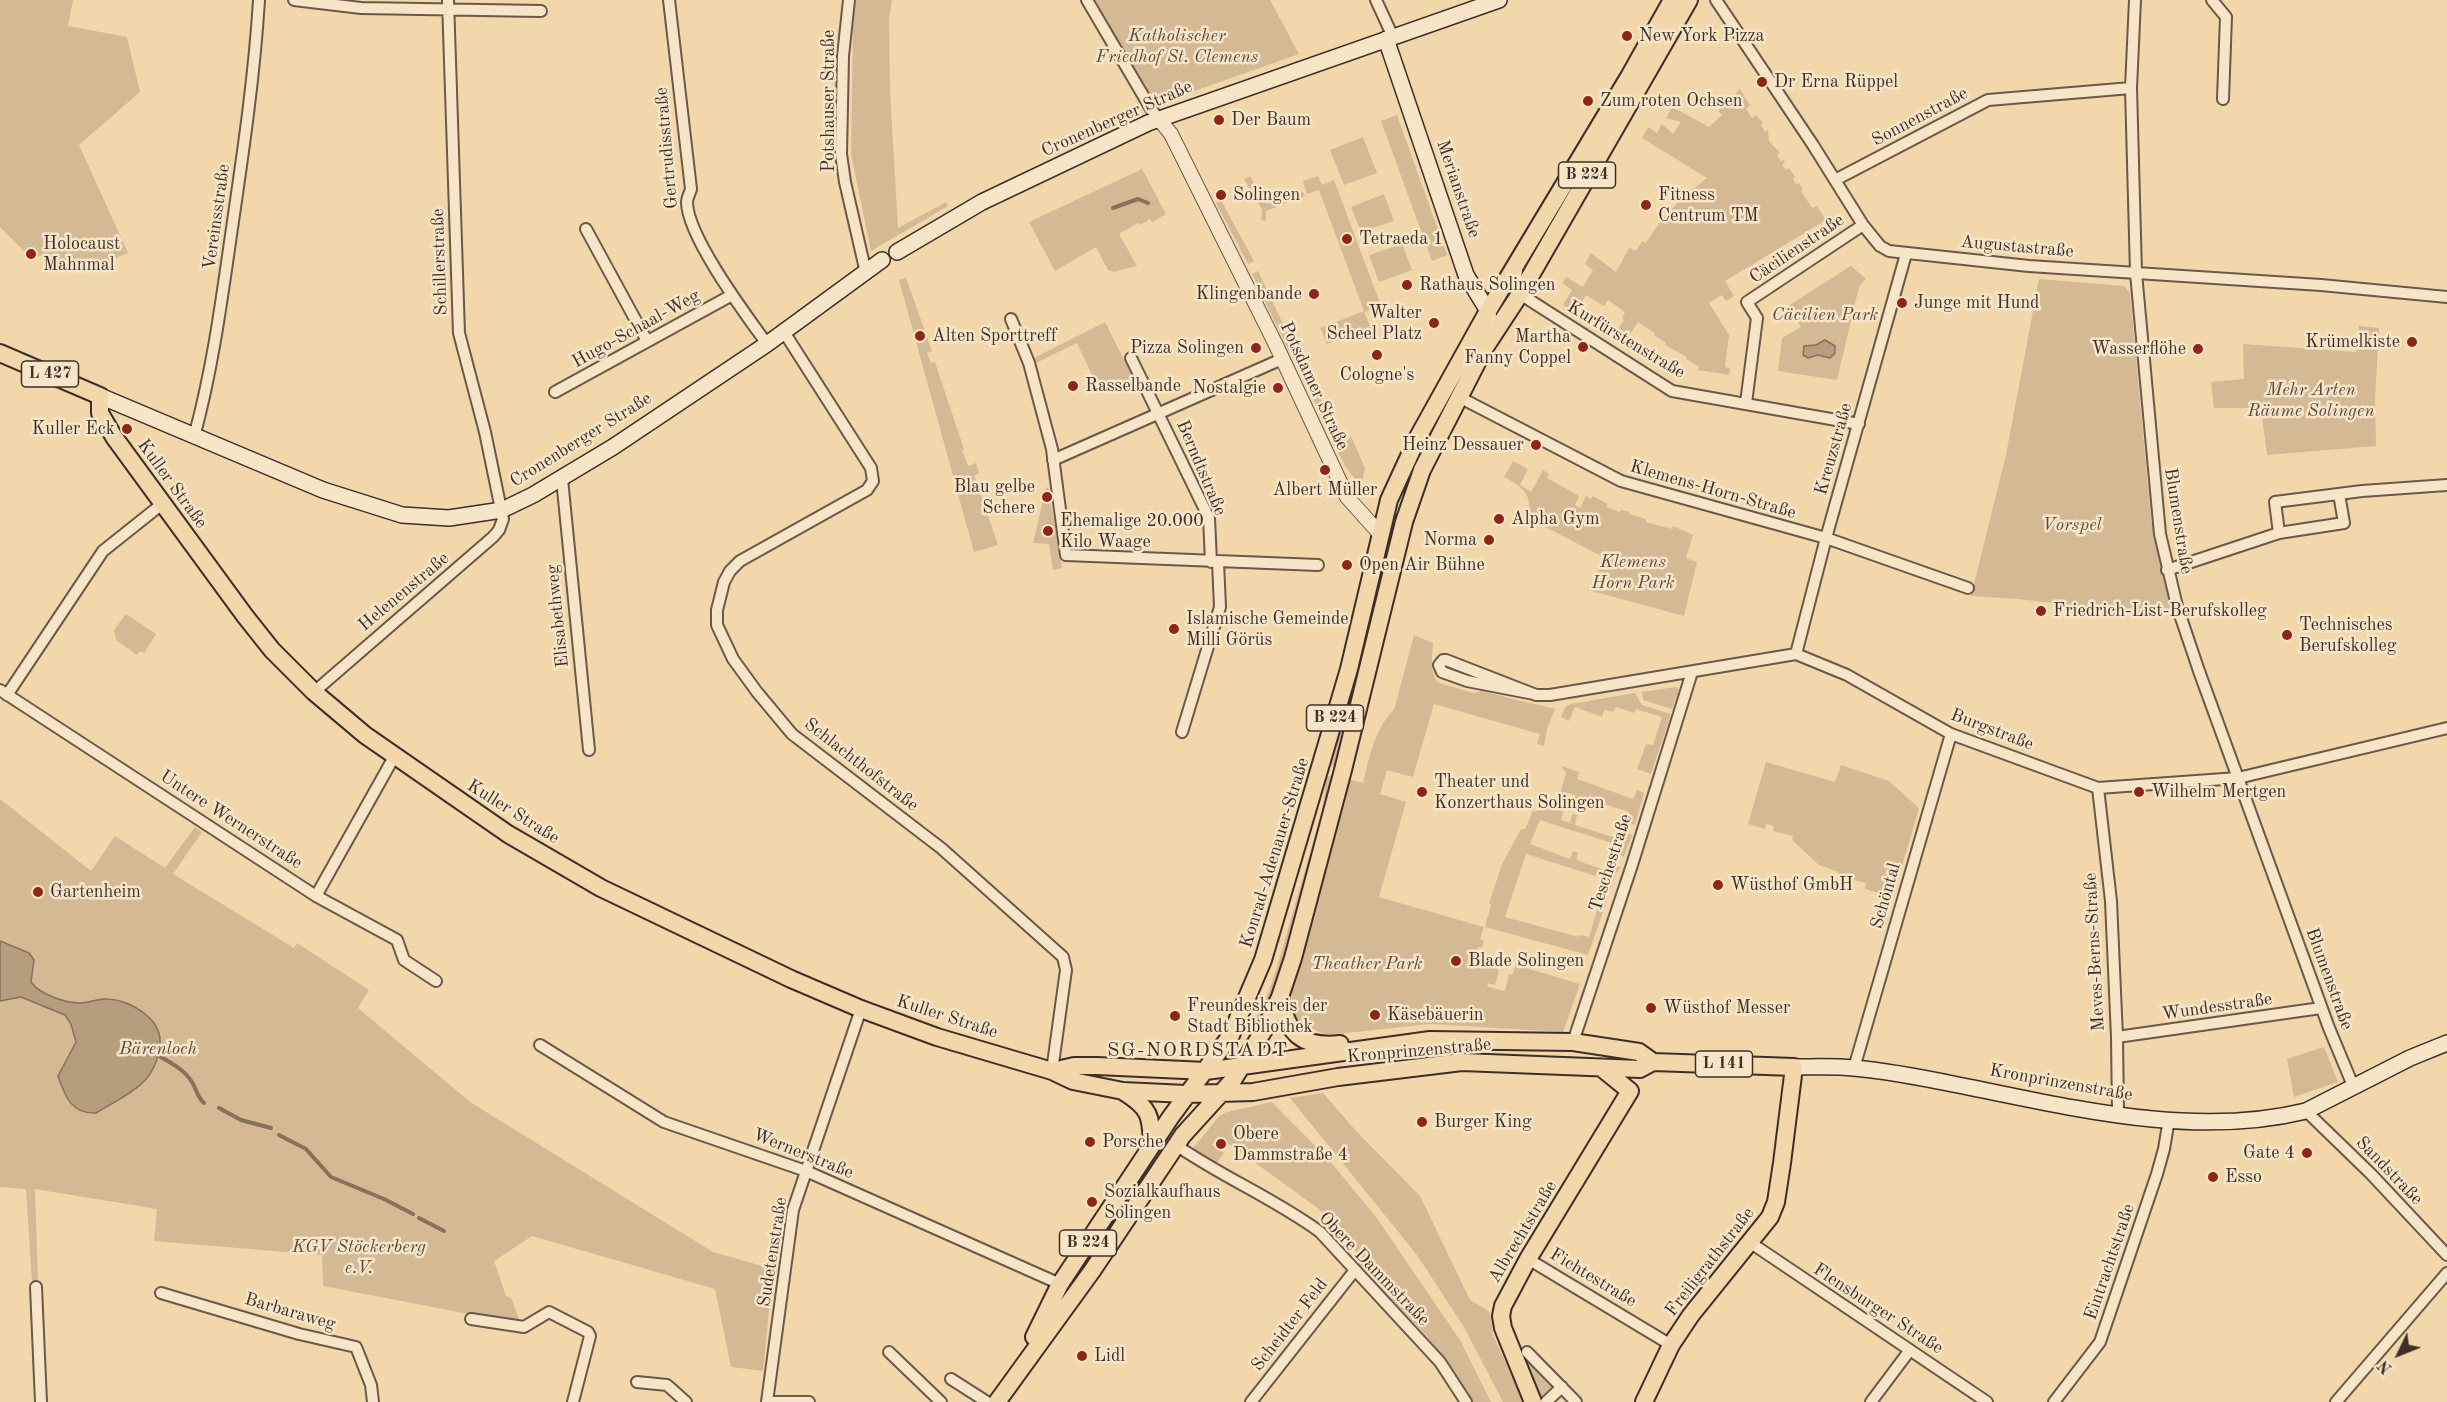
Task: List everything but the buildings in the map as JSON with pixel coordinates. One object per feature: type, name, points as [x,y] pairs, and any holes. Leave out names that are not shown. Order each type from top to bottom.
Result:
[{"type":"main road","name":"Cronenberger Straße","points":[[897,252],[982,202],[1159,118],[1499,0]]},
{"type":"main road","name":"Konrad-Adenauer-Straße","points":[[1194,1093],[1231,1035],[1263,960],[1349,669],[1395,483],[1488,311],[1630,75],[1672,0]]},
{"type":"main road","name":"B 224","points":[[1243,1066],[1280,997],[1343,771],[1404,522],[1422,470],[1484,349],[1520,294],[1689,0]]},
{"type":"main road","name":"Merianstraße","points":[[1390,38],[1466,274],[1488,311]]},
{"type":"main road","name":"Cronenberger Straße","points":[[0,353],[323,490],[402,514],[449,518],[502,512],[561,479],[767,344],[882,260]]},
{"type":"main road","points":[[1484,349],[1489,326],[1488,311]]},
{"type":"main road","name":"Kuller Straße","points":[[100,396],[100,413],[103,421],[162,504],[272,650],[314,692],[394,757],[508,834],[601,888],[781,974],[861,1009],[937,1037],[1052,1071],[1073,1081],[1123,1091],[1194,1093],[1227,1080]]},
{"type":"main road","points":[[1280,997],[1291,1028],[1299,1037],[1310,1043],[1329,1045],[1392,1038],[1430,1040]]},
{"type":"main road","points":[[1227,1080],[1231,1035]]},
{"type":"main road","name":"Kronprinzenstraße","points":[[1227,1080],[1243,1066],[1430,1040],[1573,1042],[1639,1052],[1653,1062],[1854,1068],[1932,1080],[2076,1108],[2169,1119],[2230,1122],[2288,1116],[2306,1111],[2410,1058],[2447,1043]]},
{"type":"main road","name":"Teschestraße","points":[[1571,1066],[1573,1042]]},
{"type":"main road","name":"Kronprinzenstraße","points":[[1206,1071],[1253,1092],[1338,1077],[1462,1062],[1640,1070],[1653,1062]]},
{"type":"main road","name":"Albrechtstraße","points":[[1533,1402],[1503,1328],[1501,1316],[1503,1306],[1528,1259],[1630,1090],[1653,1062]]},
{"type":"main road","name":"Kuller Straße","points":[[1052,1071],[1074,1066],[1206,1071]]},
{"type":"main road","name":"Freiligrathstraße","points":[[1644,1402],[1671,1345],[1691,1315],[1770,1217],[1776,1202],[1794,1067]]},
{"type":"main road","points":[[1605,1070],[1630,1090]]},
{"type":"main road","name":"B 224","points":[[997,1402],[1092,1271],[1187,1129],[1227,1080]]},
{"type":"main road","points":[[1123,1091],[1140,1101],[1149,1114],[1152,1145]]},
{"type":"main road","name":"B 224","points":[[1017,1373],[1060,1284],[1152,1145],[1194,1093]]},
{"type":"main road","points":[[1187,1129],[1194,1093]]},
{"type":"street","name":"Vereinsstraße","points":[[194,437],[221,308],[253,73],[259,0]]},
{"type":"street","points":[[294,0],[361,8],[448,4],[542,11]]},
{"type":"street","name":"Gertrudisstraße","points":[[669,0],[691,189],[687,201],[690,219],[732,296],[767,344]]},
{"type":"street","name":"Potshauser Straße","points":[[849,0],[843,56],[841,154],[845,182],[866,273]]},
{"type":"street","points":[[1087,0],[1151,109],[1159,118]]},
{"type":"street","points":[[1376,0],[1390,38]]},
{"type":"street","name":"Augustastraße","points":[[1716,0],[1863,225],[1880,246],[1889,251],[2447,297]]},
{"type":"street","name":"Blumenstraße","points":[[2135,0],[2131,88],[2136,273],[2155,497],[2167,570],[2179,612],[2238,778],[2322,1008],[2354,1088]]},
{"type":"street","points":[[2212,0],[2226,17],[2223,99]]},
{"type":"street","name":"Schillerstraße","points":[[448,4],[459,333],[502,512]]},
{"type":"street","name":"Sonnenstraße","points":[[1835,180],[1988,100],[2131,88]]},
{"type":"street","name":"Potsdamer Straße","points":[[1159,118],[1170,134],[1282,359],[1347,497],[1381,534]]},
{"type":"street","name":"Cäcilienstraße","points":[[1746,403],[1757,318],[1747,302],[1863,225]]},
{"type":"street","points":[[586,229],[647,340]]},
{"type":"street","name":"Kreuzstraße","points":[[1797,654],[1826,538],[1906,254]]},
{"type":"street","points":[[1518,264],[1514,282],[1520,294]]},
{"type":"street","name":"Kurfürstenstraße","points":[[1520,294],[1667,389],[1678,393],[1859,424]]},
{"type":"street","name":"Hugo-Schaal-Weg","points":[[555,392],[647,340],[732,296]]},
{"type":"street","points":[[1011,319],[1029,363],[1053,460],[1066,555],[1318,565]]},
{"type":"street","name":"Schlachthofstraße","points":[[784,332],[871,468],[873,481],[867,490],[740,561],[724,582],[717,610],[717,625],[733,660],[792,734],[941,848],[1063,957],[1066,970],[1052,1071]]},
{"type":"street","name":"Berndtstraße","points":[[1131,358],[1209,518],[1220,607],[1182,732]]},
{"type":"street","points":[[1053,460],[1282,359]]},
{"type":"street","name":"Klemens-Horn-Straße","points":[[1459,397],[1621,482],[1826,538],[1968,588]]},
{"type":"street","name":"Elisabethweg","points":[[561,479],[589,750]]},
{"type":"street","points":[[2279,533],[2275,502],[2447,485]]},
{"type":"street","points":[[2167,570],[2279,533],[2344,523],[2340,494]]},
{"type":"street","points":[[4,692],[103,551],[162,504]]},
{"type":"street","name":"Helenenstraße","points":[[314,692],[493,537],[502,525],[502,512]]},
{"type":"street","points":[[1442,672],[1467,681],[1534,694],[1558,694],[1797,654]]},
{"type":"street","name":"Burgstraße","points":[[1797,654],[1847,675],[1951,734],[2098,788],[2238,778],[2447,728]]},
{"type":"street","name":"Teschestraße","points":[[1573,1042],[1636,854],[1692,672]]},
{"type":"street","name":"Untere Wernerstraße","points":[[4,692],[316,896],[397,940],[404,960],[436,981]]},
{"type":"street","name":"Schöntal","points":[[1854,1068],[1951,734]]},
{"type":"street","points":[[316,896],[394,757]]},
{"type":"street","name":"Meves-Berns-Straße","points":[[2098,788],[2111,902],[2118,1113]]},
{"type":"street","name":"Wundesstraße","points":[[2117,1037],[2322,1008]]},
{"type":"street","name":"Sudetenstraße","points":[[769,1402],[793,1210],[861,1009]]},
{"type":"street","name":"Wernerstraße","points":[[540,1045],[664,1122],[806,1171],[1060,1284]]},
{"type":"street","name":"Sandstraße","points":[[2306,1111],[2371,1174],[2447,1255]]},
{"type":"street","name":"Eintrachtstraße","points":[[2054,1402],[2100,1342],[2157,1174],[2169,1119]]},
{"type":"street","name":"Obere Dammstraße","points":[[1176,1145],[1230,1180],[1303,1219],[1320,1232],[1440,1362],[1466,1402]]},
{"type":"street","name":"Flensburger Straße","points":[[1751,1243],[1987,1402]]},
{"type":"street","name":"Fichtestraße","points":[[1528,1259],[1671,1345]]},
{"type":"street","name":"Scheidter Feld","points":[[1251,1402],[1355,1270]]},
{"type":"street","points":[[2336,1402],[2447,1273]]},
{"type":"street","points":[[36,1287],[41,1402]]},
{"type":"street","name":"Barbaraweg","points":[[161,1293],[299,1334],[356,1347],[371,1385],[374,1402]]},
{"type":"street","points":[[471,1319],[524,1327],[549,1312],[588,1332],[590,1336],[573,1402]]},
{"type":"street","points":[[1870,1402],[1910,1350]]},
{"type":"street","points":[[889,1352],[941,1402]]},
{"type":"street","points":[[1527,1352],[1576,1402]]},
{"type":"street","points":[[951,1379],[981,1401]]},
{"type":"street","points":[[637,1382],[667,1384],[686,1402]]},
{"type":"street","points":[[1546,1402],[1562,1387]]},
{"type":"street","points":[[769,1402],[809,1402]]},
{"type":"green space","points":[[0,0],[73,0],[68,26],[127,37],[140,92],[79,145],[128,253],[94,267],[26,253],[0,227]]},
{"type":"green space","points":[[856,0],[892,0],[889,19],[890,91],[898,228],[946,202],[948,206],[871,251],[851,154],[853,23]]},
{"type":"green space","name":"Katholischer Friedhof St. Clemens","points":[[1092,0],[1270,0],[1299,54],[1155,105]]},
{"type":"green space","points":[[1740,89],[1750,105],[1746,109],[1752,118],[1756,115],[1763,123],[1761,125],[1765,132],[1768,130],[1769,141],[1780,153],[1777,155],[1781,161],[1785,162],[1782,165],[1786,170],[1789,168],[1795,177],[1793,179],[1803,189],[1801,191],[1812,208],[1817,206],[1826,220],[1725,281],[1734,296],[1726,301],[1722,295],[1709,303],[1729,335],[1725,367],[1730,368],[1729,375],[1698,370],[1699,367],[1686,359],[1687,357],[1665,345],[1666,343],[1654,335],[1655,333],[1638,322],[1623,345],[1609,336],[1614,330],[1617,331],[1624,320],[1622,318],[1625,312],[1608,300],[1604,306],[1586,295],[1575,313],[1563,305],[1572,290],[1562,283],[1566,277],[1583,287],[1593,270],[1585,264],[1591,253],[1616,272],[1629,248],[1636,251],[1642,241],[1646,243],[1658,224],[1673,208],[1707,178],[1642,138],[1648,127],[1657,133],[1662,124],[1673,134],[1681,122],[1666,118],[1674,108],[1709,127],[1722,115],[1718,111]]},
{"type":"green space","points":[[1397,115],[1447,255],[1432,261],[1381,121]]},
{"type":"green space","points":[[1363,137],[1377,173],[1344,185],[1330,150]]},
{"type":"green space","points":[[1142,169],[1166,214],[1152,222],[1150,219],[1140,225],[1138,223],[1119,234],[1137,266],[1114,272],[1108,270],[1096,247],[1055,271],[1029,222]]},
{"type":"green space","points":[[1250,176],[1267,204],[1303,192],[1305,196],[1266,211],[1266,221],[1261,220],[1262,209],[1244,179]]},
{"type":"green space","points":[[1318,176],[1322,185],[1334,180],[1381,306],[1364,312],[1371,328],[1327,344],[1320,328],[1364,311],[1319,190],[1307,194],[1303,181]]},
{"type":"green space","points":[[1384,194],[1394,221],[1361,232],[1351,207]]},
{"type":"green space","points":[[1221,200],[1254,261],[1248,264],[1216,203]]},
{"type":"green space","points":[[1402,244],[1412,270],[1379,282],[1369,255]]},
{"type":"green space","name":"Cäcilien Park","points":[[1851,266],[1866,279],[1859,287],[1837,380],[1778,371],[1782,338],[1801,327],[1788,306]]},
{"type":"green space","points":[[1258,271],[1293,345],[1302,342],[1303,345],[1289,351],[1252,274]]},
{"type":"green space","points":[[906,278],[932,351],[927,353],[931,363],[935,362],[968,466],[976,463],[979,473],[974,475],[998,545],[974,552],[899,280]]},
{"type":"green space","name":"Vorspel","points":[[2039,279],[2124,286],[2130,293],[2151,519],[2172,608],[2151,614],[1971,596],[2006,455]]},
{"type":"green space","points":[[1105,322],[1133,378],[1101,394],[1077,343],[1034,364],[1032,359]]},
{"type":"green space","name":"Mehr Arten Räume Solingen","points":[[2359,326],[2379,328],[2375,399],[2376,446],[2267,455],[2261,408],[2214,408],[2211,382],[2244,379],[2243,344],[2356,352]]},
{"type":"green space","points":[[1301,356],[1312,358],[1303,364],[1344,444],[1351,436],[1365,468],[1362,483],[1358,483],[1345,466],[1294,359]]},
{"type":"green space","name":"Klemens Horn Park","points":[[1513,461],[1528,469],[1520,485],[1531,492],[1543,470],[1549,474],[1547,478],[1579,496],[1575,505],[1580,508],[1586,496],[1591,499],[1593,496],[1608,504],[1606,507],[1620,512],[1621,510],[1630,512],[1629,514],[1646,519],[1646,522],[1672,529],[1673,526],[1693,535],[1686,558],[1697,562],[1684,616],[1588,590],[1605,558],[1538,523],[1533,530],[1530,526],[1527,496],[1524,491],[1504,477]]},
{"type":"green space","points":[[1048,487],[1062,568],[1053,570],[1049,544],[1033,543]]},
{"type":"green space","points":[[1393,512],[1401,515],[1337,767],[1329,765],[1379,583]]},
{"type":"green space","points":[[126,614],[156,634],[144,653],[140,651],[137,655],[116,640],[114,630]]},
{"type":"green space","name":"Theather Park","points":[[1414,635],[1433,643],[1432,668],[1437,682],[1473,693],[1481,691],[1555,709],[1547,729],[1544,746],[1537,744],[1540,734],[1434,704],[1413,777],[1387,770],[1380,794],[1406,802],[1379,897],[1484,927],[1480,939],[1484,941],[1482,948],[1478,947],[1476,953],[1485,965],[1499,970],[1495,985],[1487,983],[1488,987],[1505,991],[1509,974],[1512,975],[1516,965],[1580,984],[1563,1032],[1430,1024],[1328,1035],[1305,1027],[1291,1007],[1292,986],[1347,779],[1363,783],[1377,734],[1394,710]]},
{"type":"green space","points":[[1676,687],[1679,690],[1672,709],[1643,700],[1642,692]]},
{"type":"green space","points":[[1635,693],[1642,705],[1671,714],[1651,774],[1637,769],[1646,744],[1653,745],[1662,717],[1636,709],[1634,713],[1616,707],[1613,712],[1604,710],[1602,717],[1575,707],[1569,721],[1561,717],[1565,707],[1571,704]]},
{"type":"green space","points":[[1766,762],[1835,782],[1841,765],[1889,781],[1919,808],[1893,897],[1865,889],[1866,883],[1838,876],[1838,872],[1819,865],[1792,840],[1793,836],[1773,831],[1774,826],[1766,824],[1765,829],[1748,824]]},
{"type":"green space","points":[[1561,766],[1579,772],[1577,779],[1633,799],[1637,790],[1644,793],[1635,825],[1627,822],[1629,812],[1579,796],[1576,804],[1573,803],[1575,795],[1568,793],[1561,820],[1570,823],[1572,814],[1577,815],[1575,825],[1619,839],[1622,832],[1632,835],[1624,857],[1616,853],[1618,845],[1540,820],[1530,844],[1570,859],[1573,851],[1578,853],[1576,860],[1610,872],[1613,865],[1621,867],[1616,873],[1610,890],[1603,888],[1605,879],[1526,854],[1505,917],[1579,937],[1580,935],[1589,937],[1599,904],[1594,902],[1595,896],[1607,900],[1588,955],[1485,927],[1491,905],[1489,904],[1502,864],[1521,829],[1525,829],[1533,811],[1537,812],[1542,796],[1556,807],[1566,773]]},
{"type":"green space","points":[[1327,776],[1335,777],[1274,994],[1253,1036],[1248,1035],[1269,991],[1278,964],[1322,811]]},
{"type":"green space","name":"Bärenloch","points":[[0,799],[91,871],[115,836],[165,868],[195,827],[202,832],[173,874],[294,948],[297,943],[369,990],[358,1008],[470,1102],[713,1252],[773,1269],[763,1371],[731,1367],[715,1289],[532,1236],[494,1261],[506,1296],[511,1298],[521,1324],[323,1286],[322,1255],[154,1241],[157,1209],[35,1189],[38,1282],[32,1282],[26,1189],[0,1187]]},
{"type":"green space","points":[[2324,1047],[2338,1082],[2294,1097],[2287,1059]]},
{"type":"green space","points":[[1323,1093],[1357,1132],[1420,1196],[1470,1300],[1490,1312],[1493,1335],[1524,1402],[1503,1402],[1464,1327],[1417,1255],[1290,1098]]},
{"type":"green space","points":[[1272,1102],[1330,1161],[1376,1217],[1460,1340],[1491,1402],[1471,1402],[1426,1335],[1357,1263],[1362,1258],[1319,1209],[1218,1136],[1212,1145],[1224,1153],[1214,1167],[1190,1152],[1219,1116],[1227,1112]]},
{"type":"green space","points":[[1521,1353],[1553,1388],[1545,1398],[1539,1396]]},
{"type":"shaded area","points":[[1825,340],[1835,346],[1835,353],[1830,358],[1818,355],[1808,358],[1803,355],[1804,346],[1816,345]]},
{"type":"shaded area","points":[[0,941],[29,953],[34,960],[31,982],[46,994],[74,1003],[104,999],[116,1000],[134,1007],[150,1018],[159,1033],[160,1042],[158,1057],[147,1078],[130,1093],[96,1113],[87,1113],[75,1107],[63,1090],[58,1076],[76,1042],[71,1024],[65,1015],[21,997],[0,1001]]},
{"type":"waterway","points":[[1113,208],[1138,199],[1148,203]]},
{"type":"waterway","points":[[156,1054],[184,1073],[204,1103]]},
{"type":"waterway","points":[[219,1108],[241,1120],[271,1128]]},
{"type":"waterway","points":[[279,1135],[306,1149],[331,1177],[413,1214]]},
{"type":"waterway","points":[[419,1218],[444,1231]]},
{"type":"place","name":"New York Pizza","points":[[1627,36]]},
{"type":"place","name":"Dr Erna Rüppel","points":[[1762,82]]},
{"type":"place","name":"Zum roten Ochsen","points":[[1588,101]]},
{"type":"place","name":"Der Baum","points":[[1219,120]]},
{"type":"place","name":"Solingen","points":[[1221,195]]},
{"type":"place","name":"Fitness Centrum TM","points":[[1646,205]]},
{"type":"place","name":"Tetraeda 1","points":[[1347,239]]},
{"type":"place","name":"Holocaust Mahnmal","points":[[31,254]]},
{"type":"place","name":"Rathaus Solingen","points":[[1407,285]]},
{"type":"place","name":"Klingenbande","points":[[1314,294]]},
{"type":"place","name":"Junge mit Hund","points":[[1902,303]]},
{"type":"place","name":"Walter Scheel Platz","points":[[1434,323]]},
{"type":"place","name":"Alten Sporttreff","points":[[920,336]]},
{"type":"place","name":"Krümelkiste","points":[[2412,342]]},
{"type":"place","name":"Martha Fanny Coppel","points":[[1583,347]]},
{"type":"place","name":"Pizza Solingen","points":[[1256,348]]},
{"type":"place","name":"Wasserflöhe","points":[[2198,349]]},
{"type":"place","name":"Cologne's","points":[[1377,355]]},
{"type":"place","name":"Rasselbande","points":[[1073,386]]},
{"type":"place","name":"Nostalgie","points":[[1278,388]]},
{"type":"place","name":"Kuller Eck","points":[[127,429]]},
{"type":"place","name":"Heinz Dessauer","points":[[1536,445]]},
{"type":"place","name":"Albert Müller","points":[[1325,470]]},
{"type":"place","name":"Blau gelbe Schere","points":[[1047,497]]},
{"type":"place","name":"Alpha Gym","points":[[1499,519]]},
{"type":"place","name":"Ehemalige 20.000 Kilo Waage","points":[[1048,531]]},
{"type":"place","name":"Norma","points":[[1489,540]]},
{"type":"place","name":"Open Air Bühne","points":[[1347,565]]},
{"type":"place","name":"Friedrich-List-Berufskolleg","points":[[2041,611]]},
{"type":"place","name":"Islamische Gemeinde Milli Görüs","points":[[1174,629]]},
{"type":"place","name":"Technisches Berufskolleg","points":[[2287,635]]},
{"type":"place","name":"Theater und Konzerthaus Solingen","points":[[1422,792]]},
{"type":"place","name":"Wilhelm Mertgen","points":[[2139,792]]},
{"type":"place","name":"Wüsthof GmbH","points":[[1718,885]]},
{"type":"place","name":"Gartenheim","points":[[38,892]]},
{"type":"place","name":"Blade Solingen","points":[[1456,961]]},
{"type":"place","name":"Wüsthof Messer","points":[[1651,1008]]},
{"type":"place","name":"Käsebäuerin","points":[[1375,1015]]},
{"type":"place","name":"Freundeskreis der Stadt Bibliothek","points":[[1175,1016]]},
{"type":"place","name":"Burger King","points":[[1422,1122]]},
{"type":"place","name":"Porsche","points":[[1090,1142]]},
{"type":"place","name":"Obere Dammstraße 4","points":[[1221,1144]]},
{"type":"place","name":"Gate 4","points":[[2307,1153]]},
{"type":"place","name":"Esso","points":[[2213,1177]]},
{"type":"place","name":"Sozialkaufhaus Solingen","points":[[1092,1202]]},
{"type":"place","name":"Lidl","points":[[1082,1356]]},
{"type":"district","name":"SG-NORDSTADT","points":[[1198,1051]]},
{"type":"park label","name":"KGV Stöckerberg e.V.","points":[[359,1257]]}]
